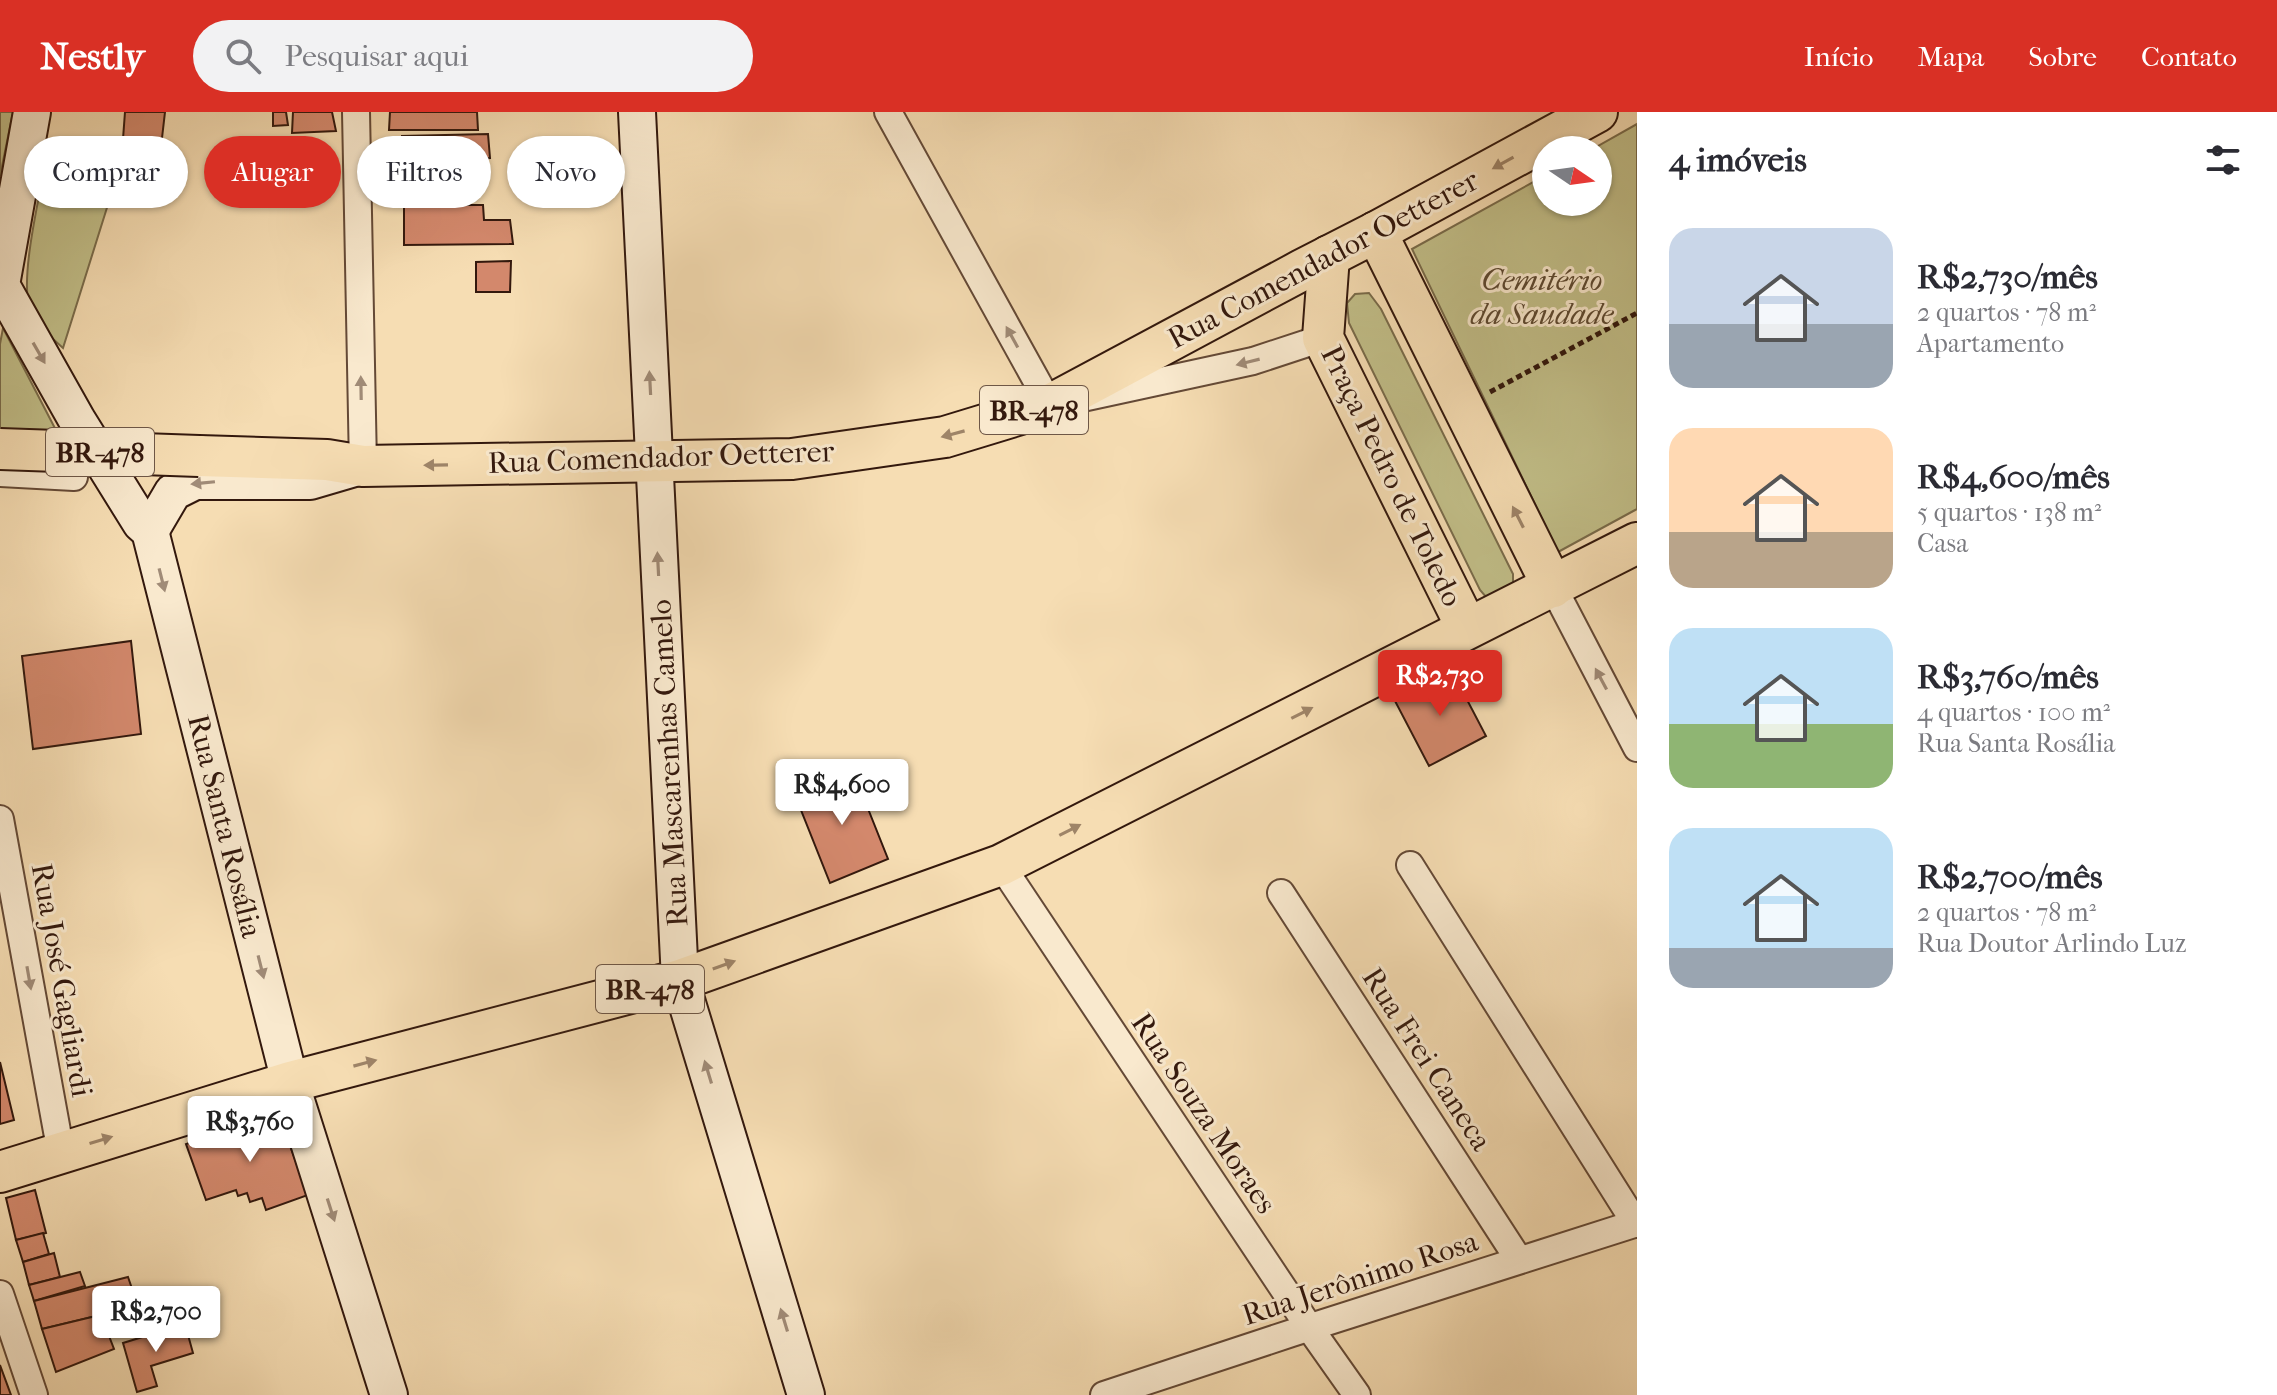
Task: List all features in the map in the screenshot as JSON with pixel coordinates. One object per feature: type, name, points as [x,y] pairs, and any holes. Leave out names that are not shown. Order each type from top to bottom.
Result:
[{"type":"main road","points":[[1,285],[32,112]]},
{"type":"main road","name":"Rua Mascarenhas Camelo","points":[[637,112],[680,980],[806,1395]]},
{"type":"main road","name":"Rua Comendador Oetterer","points":[[150,531],[173,492],[195,481],[310,481],[345,463],[792,459],[945,437],[1050,405],[1597,112]]},
{"type":"main road","points":[[1376,232],[1553,587]]},
{"type":"main road","name":"Praça Pedro de Toledo","points":[[1329,256],[1323,330],[1467,628]]},
{"type":"main road","name":"Praça Pedro de Toledo","points":[[1323,330],[1331,294],[1340,280],[1363,269],[1384,274],[1404,290]]},
{"type":"main road","name":"Rua Santa Rosália","points":[[1,285],[77,420],[141,523],[150,531],[290,1082],[389,1395]]},
{"type":"main road","name":"BR-478","points":[[0,449],[345,463]]},
{"type":"main road","name":"BR-478","points":[[0,1172],[290,1082],[680,980],[1001,865],[1637,543]]},
{"type":"street","points":[[345,463],[356,112]]},
{"type":"street","points":[[888,112],[1050,405]]},
{"type":"street","name":"Rua Comendador Oetterer","points":[[1050,405],[1253,361],[1323,330]]},
{"type":"street","points":[[0,473],[74,477]]},
{"type":"street","points":[[1553,587],[1637,748]]},
{"type":"street","name":"Rua José Gagliardi","points":[[0,819],[61,1153]]},
{"type":"street","name":"Rua Souza Moraes","points":[[1001,865],[1357,1395]]},
{"type":"street","points":[[1410,865],[1637,1224]]},
{"type":"street","name":"Rua Frei Caneca","points":[[1281,893],[1519,1260]]},
{"type":"street","name":"Rua Jerônimo Rosa","points":[[1104,1395],[1637,1224]]},
{"type":"street","points":[[0,1294],[34,1395]]},
{"type":"path","points":[[1483,396],[1637,313]]},
{"type":"green space","points":[[0,112],[13,112],[0,176]]},
{"type":"green space","name":"Cemitério da Saudade","points":[[1637,124],[1637,509],[1558,552],[1412,249],[1532,183],[1532,216],[1612,216],[1612,138]]},
{"type":"green space","points":[[37,208],[107,208],[63,348],[31,311],[27,278]]},
{"type":"green space","points":[[1369,293],[1381,309],[1513,574],[1513,591],[1487,598],[1480,590],[1349,323],[1347,303],[1355,294]]},
{"type":"green space","points":[[3,328],[74,465],[0,461],[0,344]]},
{"type":"building","points":[[125,112],[165,112],[162,136],[123,136]]},
{"type":"building","points":[[273,112],[286,112],[288,125],[273,126]]},
{"type":"building","points":[[293,112],[332,112],[336,131],[292,133]]},
{"type":"building","points":[[390,112],[477,112],[478,130],[389,130]]},
{"type":"building","points":[[488,134],[488,136],[402,136]]},
{"type":"building","points":[[404,208],[483,208],[484,220],[510,220],[513,244],[404,245]]},
{"type":"building","points":[[511,261],[510,292],[476,292],[476,262]]},
{"type":"building","points":[[131,641],[141,734],[33,749],[22,656]]},
{"type":"building","points":[[1452,671],[1486,736],[1429,766],[1395,701]]},
{"type":"building","points":[[853,771],[888,859],[830,883],[795,795]]},
{"type":"building","points":[[0,1062],[14,1120],[0,1124]]},
{"type":"building","points":[[277,1110],[308,1195],[266,1210],[262,1198],[250,1202],[247,1193],[238,1196],[236,1190],[206,1200],[186,1144],[232,1128],[235,1137],[261,1127],[257,1117]]},
{"type":"building","points":[[35,1190],[46,1233],[16,1240],[6,1198]]},
{"type":"building","points":[[43,1233],[49,1254],[23,1262],[16,1240]]},
{"type":"building","points":[[54,1253],[60,1277],[29,1285],[23,1262]]},
{"type":"building","points":[[80,1272],[85,1286],[34,1301],[29,1285]]},
{"type":"building","points":[[128,1277],[138,1306],[42,1329],[34,1301]]},
{"type":"building","points":[[96,1316],[98,1325],[121,1316],[126,1331],[109,1336],[114,1349],[56,1372],[42,1329]]},
{"type":"building","points":[[185,1324],[193,1353],[151,1366],[157,1386],[137,1392],[123,1343]]},
{"type":"building","points":[[0,1365],[11,1395],[0,1395]]}]
